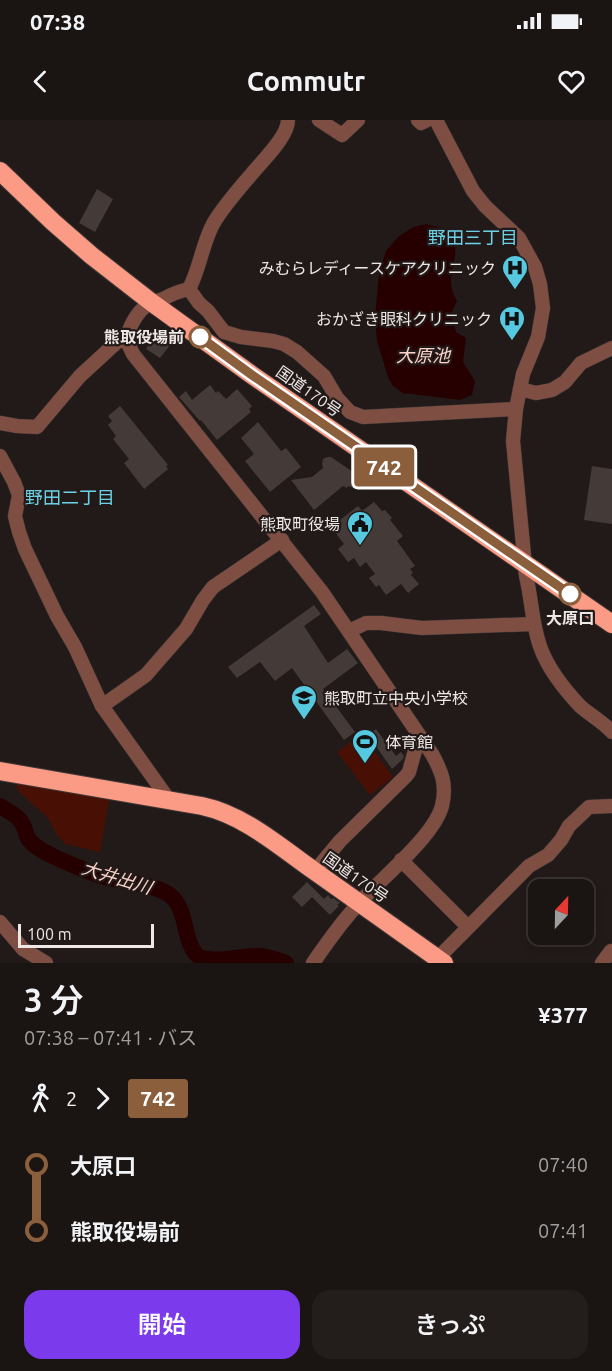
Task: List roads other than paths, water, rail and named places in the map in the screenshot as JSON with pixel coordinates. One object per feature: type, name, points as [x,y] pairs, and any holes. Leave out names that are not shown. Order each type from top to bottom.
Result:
[{"type":"highway","name":"国道170号","points":[[0,171],[165,325],[227,370],[525,570],[612,624]]},
{"type":"highway","name":"国道170号","points":[[0,188],[60,243],[146,306]]},
{"type":"highway","name":"国道170号","points":[[525,570],[612,634]]},
{"type":"highway","name":"国道170号","points":[[0,771],[217,809],[248,825],[441,961]]},
{"type":"street","points":[[189,289],[214,224],[283,136],[288,120]]},
{"type":"street","points":[[319,120],[342,135],[358,120]]},
{"type":"street","points":[[418,120],[421,123],[427,120]]},
{"type":"street","points":[[436,120],[473,191],[485,206],[519,238],[535,267],[540,284],[543,308],[538,337],[523,374],[513,441],[525,570],[534,624],[541,649],[549,664],[563,686],[582,707],[612,732]]},
{"type":"street","points":[[189,289],[180,290],[146,306],[130,326],[126,339],[133,354],[322,592],[432,754],[442,773],[445,790],[434,825],[359,902],[332,934],[313,963]]},
{"type":"street","points":[[189,289],[224,332],[284,344],[297,352],[324,376],[337,398],[350,412],[363,417],[516,410]]},
{"type":"street","points":[[0,423],[37,427],[80,376],[117,342],[126,339]]},
{"type":"street","points":[[520,389],[536,393],[552,390],[565,382],[581,363],[612,348]]},
{"type":"street","points":[[0,456],[19,495],[15,516],[25,549],[57,616],[75,647],[102,706],[169,800]]},
{"type":"street","points":[[102,706],[146,675],[186,629],[202,600],[213,587],[282,540]]},
{"type":"street","points":[[349,632],[366,623],[422,628],[534,624]]},
{"type":"street","points":[[315,871],[340,841],[406,776],[419,736]]},
{"type":"street","points":[[441,961],[468,927],[529,866],[548,855],[569,826],[588,807],[612,806]]},
{"type":"street","points":[[402,860],[468,927]]},
{"type":"street","points":[[0,922],[23,949],[46,963]]},
{"type":"street","points":[[602,963],[612,952]]},
{"type":"water","name":"大原池","points":[[426,224],[453,231],[455,252],[451,283],[457,301],[451,314],[456,332],[466,338],[463,362],[475,381],[472,395],[460,400],[403,393],[393,386],[377,341],[375,317],[379,273],[386,251],[398,237],[413,227]]},
{"type":"waterway","name":"大井出川","points":[[0,806],[20,820],[30,841],[45,852],[91,872],[149,886],[172,897],[181,911],[191,946],[201,958],[215,960],[260,956],[286,963]]},
{"type":"place","name":"みむらレディースケアクリニック","points":[[515,291]]},
{"type":"place","name":"熊取役場前","points":[[200,337]]},
{"type":"place","name":"おかざき眼科クリニック","points":[[512,342]]},
{"type":"place","name":"熊取町役場","points":[[360,547]]},
{"type":"place","name":"大原口","points":[[570,594]]},
{"type":"place","name":"熊取町立中央小学校","points":[[304,721]]},
{"type":"place","name":"体育館","points":[[365,765]]},
{"type":"district","name":"野田三丁目","points":[[473,237]]},
{"type":"district","name":"野田二丁目","points":[[70,497]]}]
